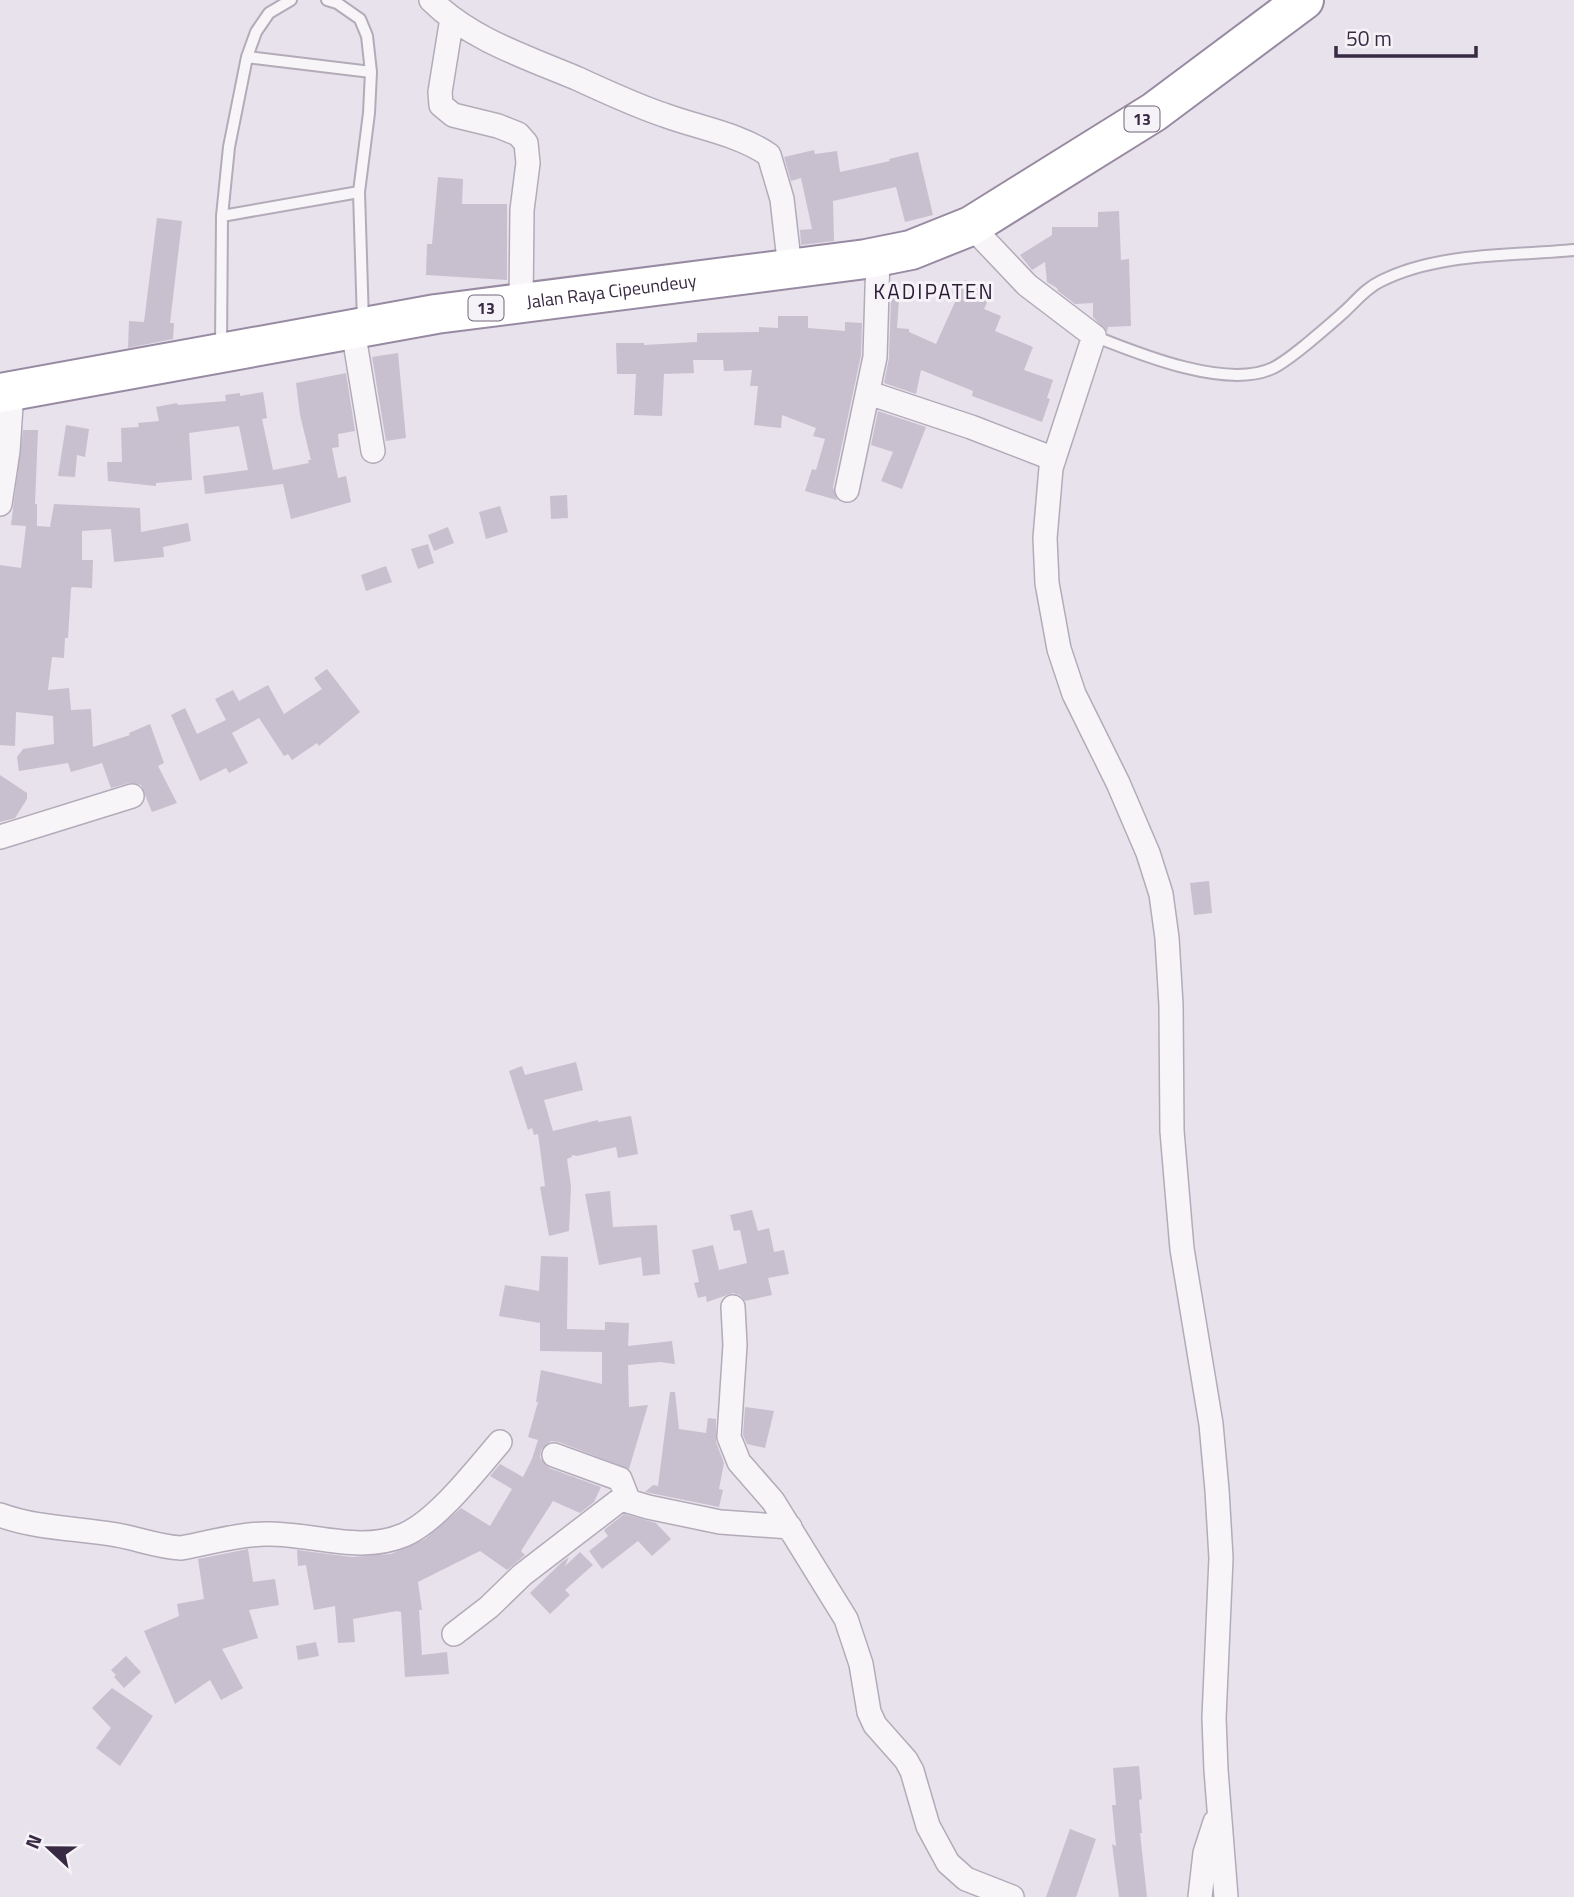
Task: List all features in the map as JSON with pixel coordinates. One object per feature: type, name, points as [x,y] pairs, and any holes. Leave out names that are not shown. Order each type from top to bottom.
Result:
[{"type":"highway","name":"13","points":[[971,226],[1154,112],[1304,0]]},
{"type":"highway","name":"Jalan Raya Cipeundeuy","points":[[6,392],[436,314],[878,257],[911,250],[971,226]]},
{"type":"street","points":[[431,0],[474,33],[663,115],[744,142],[769,155],[782,199],[790,269]]},
{"type":"street","points":[[453,18],[440,92],[441,105],[453,115],[518,134],[526,143],[521,303]]},
{"type":"street","points":[[971,226],[1027,285],[1094,336],[1054,459],[1048,489],[1045,538],[1047,583],[1059,649],[1074,694],[1118,783],[1148,853],[1161,894],[1167,938],[1171,1005],[1172,1131],[1182,1248],[1211,1424],[1222,1558],[1214,1718],[1226,1897]]},
{"type":"street","points":[[847,490],[869,393],[877,330],[878,257]]},
{"type":"street","points":[[358,329],[373,451]]},
{"type":"street","points":[[0,504],[8,451],[6,392]]},
{"type":"street","points":[[869,393],[971,426],[1054,459]]},
{"type":"street","points":[[0,837],[132,796]]},
{"type":"street","points":[[733,1307],[735,1345],[729,1437],[733,1450],[739,1462],[773,1501],[846,1619],[861,1664],[869,1712],[875,1725],[906,1760],[912,1771],[928,1826],[948,1863],[966,1879],[1012,1897]]},
{"type":"street","points":[[0,1516],[51,1527],[122,1536],[170,1548],[264,1534],[359,1544],[381,1541],[405,1535],[428,1518],[453,1496],[500,1443]]},
{"type":"street","points":[[554,1455],[620,1479],[628,1499]]},
{"type":"street","points":[[454,1634],[489,1607],[522,1576],[621,1499],[720,1522],[790,1527]]},
{"type":"street","points":[[1200,1897],[1208,1842],[1219,1812]]},
{"type":"lane","points":[[221,354],[222,216],[229,148],[247,57],[257,32],[270,13],[291,0]]},
{"type":"lane","points":[[327,0],[337,3],[360,19],[367,36],[371,72],[359,192],[358,329]]},
{"type":"lane","points":[[247,57],[371,72]]},
{"type":"lane","points":[[222,216],[359,192]]},
{"type":"lane","points":[[1094,336],[1162,362],[1216,373],[1247,375],[1274,368],[1307,343],[1365,291],[1395,275],[1442,261],[1574,250]]},
{"type":"building","points":[[814,150],[815,154],[837,151],[840,172],[918,152],[933,215],[905,222],[896,187],[833,201],[834,241],[801,245],[800,230],[812,229],[801,178],[791,181],[784,157]]},
{"type":"building","points":[[438,177],[463,179],[462,204],[507,204],[507,280],[426,275],[427,244],[432,244]]},
{"type":"building","points":[[1119,211],[1121,260],[1129,259],[1131,326],[1108,327],[1107,332],[1093,317],[1093,303],[1075,304],[1047,282],[1045,262],[1032,270],[1020,255],[1052,235],[1052,227],[1098,227],[1098,212]]},
{"type":"building","points":[[157,218],[182,221],[170,323],[174,323],[173,339],[128,348],[129,321],[144,322]]},
{"type":"building","points":[[965,280],[992,292],[984,309],[1001,316],[995,331],[1033,347],[1024,370],[1053,380],[1042,422],[972,396],[973,391],[921,370],[916,394],[884,383],[889,358],[891,298],[899,299],[897,328],[909,329],[909,332],[936,344]]},
{"type":"building","points":[[778,316],[808,316],[808,328],[845,331],[845,322],[862,323],[861,355],[833,487],[837,500],[805,491],[812,469],[816,470],[825,439],[813,436],[816,428],[782,415],[781,428],[754,425],[758,386],[750,386],[752,370],[724,371],[723,360],[693,360],[694,373],[664,374],[662,416],[634,415],[636,374],[617,374],[616,343],[644,345],[697,342],[697,333],[759,332],[759,327],[778,328]]},
{"type":"building","points":[[398,353],[406,438],[386,441],[372,357]]},
{"type":"building","points":[[346,373],[355,431],[338,434],[339,447],[332,448],[338,478],[346,476],[351,502],[291,519],[283,484],[205,494],[203,476],[248,470],[239,426],[189,433],[192,480],[156,483],[156,486],[108,481],[107,462],[122,462],[121,428],[139,427],[138,423],[159,421],[156,407],[177,403],[226,401],[225,395],[240,393],[240,396],[263,392],[267,418],[262,419],[273,470],[309,463],[308,460],[311,460],[300,415],[296,383]]},
{"type":"building","points":[[878,411],[926,427],[902,489],[881,481],[893,452],[871,445]]},
{"type":"building","points":[[66,425],[89,429],[85,457],[77,455],[75,477],[58,476]]},
{"type":"building","points":[[23,430],[38,430],[35,504],[37,526],[50,527],[54,504],[140,508],[141,532],[188,523],[191,541],[163,547],[164,557],[114,562],[111,529],[82,531],[82,560],[93,560],[92,588],[71,589],[64,658],[52,657],[48,690],[69,688],[71,710],[91,709],[93,747],[130,735],[129,733],[150,724],[164,763],[158,766],[177,803],[152,812],[141,785],[129,783],[111,788],[102,763],[71,772],[68,763],[19,771],[17,757],[23,749],[54,744],[53,716],[16,712],[15,746],[0,745],[0,565],[21,568],[26,526],[11,525]]},
{"type":"building","points":[[567,495],[568,518],[551,519],[550,496]]},
{"type":"building","points":[[500,506],[508,532],[486,539],[479,512]]},
{"type":"building","points":[[448,527],[454,543],[434,551],[428,535]]},
{"type":"building","points":[[428,544],[434,563],[418,569],[411,549]]},
{"type":"building","points":[[386,566],[392,582],[366,591],[361,575]]},
{"type":"building","points":[[327,669],[360,712],[319,746],[317,743],[292,760],[288,754],[284,756],[259,718],[232,733],[248,763],[229,773],[226,768],[200,781],[171,715],[185,708],[197,734],[226,720],[215,699],[233,690],[239,701],[268,685],[284,714],[322,689],[314,678]]},
{"type":"building","points":[[0,775],[27,793],[27,799],[15,818],[0,822]]},
{"type":"building","points":[[1209,881],[1212,913],[1194,915],[1190,883]]},
{"type":"building","points":[[576,1062],[583,1090],[544,1100],[553,1131],[598,1120],[631,1116],[638,1154],[618,1158],[616,1147],[572,1155],[567,1159],[571,1186],[569,1231],[549,1236],[540,1187],[545,1186],[538,1134],[534,1135],[532,1128],[528,1130],[509,1071],[522,1066],[525,1075]]},
{"type":"building","points":[[610,1191],[613,1227],[657,1225],[660,1274],[643,1276],[641,1257],[599,1265],[585,1194]]},
{"type":"building","points":[[752,1210],[758,1231],[769,1228],[774,1252],[784,1250],[789,1274],[768,1278],[772,1295],[745,1301],[740,1295],[733,1293],[707,1302],[706,1296],[698,1298],[694,1283],[699,1282],[692,1250],[713,1245],[719,1270],[747,1263],[740,1230],[734,1231],[730,1215]]},
{"type":"building","points":[[541,1256],[568,1257],[567,1329],[605,1330],[605,1322],[629,1323],[628,1346],[672,1341],[675,1364],[660,1362],[628,1365],[629,1407],[648,1405],[629,1469],[559,1442],[551,1441],[541,1450],[540,1458],[549,1468],[601,1487],[594,1502],[580,1513],[553,1501],[521,1551],[525,1555],[507,1570],[480,1551],[418,1582],[422,1610],[419,1610],[422,1655],[447,1652],[449,1674],[405,1677],[401,1612],[353,1619],[355,1642],[338,1643],[335,1606],[314,1610],[306,1565],[298,1566],[297,1550],[352,1557],[391,1554],[425,1539],[461,1508],[490,1526],[512,1489],[490,1476],[500,1464],[523,1477],[532,1459],[538,1440],[528,1437],[538,1402],[541,1370],[602,1384],[602,1352],[540,1351],[540,1323],[499,1316],[505,1285],[539,1291]]},
{"type":"building","points":[[670,1392],[675,1392],[679,1429],[706,1433],[708,1418],[716,1419],[716,1442],[724,1463],[719,1507],[645,1492],[653,1485],[658,1486]]},
{"type":"building","points":[[745,1407],[774,1411],[765,1448],[747,1444],[743,1435]]},
{"type":"building","points":[[624,1514],[656,1523],[671,1539],[652,1556],[638,1541],[602,1569],[589,1551],[608,1536],[604,1530]]},
{"type":"building","points":[[248,1549],[253,1582],[275,1579],[279,1605],[249,1610],[258,1638],[222,1649],[243,1688],[221,1700],[210,1680],[175,1704],[144,1631],[179,1616],[177,1604],[204,1599],[198,1559]]},
{"type":"building","points":[[580,1552],[593,1565],[565,1590],[570,1595],[550,1614],[530,1593],[562,1562],[569,1557],[565,1566]]},
{"type":"building","points":[[316,1642],[319,1656],[298,1660],[296,1646]]},
{"type":"building","points":[[126,1656],[141,1672],[124,1688],[111,1670]]},
{"type":"building","points":[[112,1688],[153,1716],[120,1766],[96,1748],[111,1728],[92,1708]]},
{"type":"building","points":[[1139,1766],[1142,1799],[1139,1800],[1140,1833],[1147,1897],[1119,1897],[1112,1844],[1116,1846],[1112,1805],[1116,1805],[1113,1768]]},
{"type":"building","points":[[1070,1829],[1096,1839],[1076,1897],[1046,1897]]},
{"type":"district","name":"KADIPATEN","points":[[934,292]]}]
